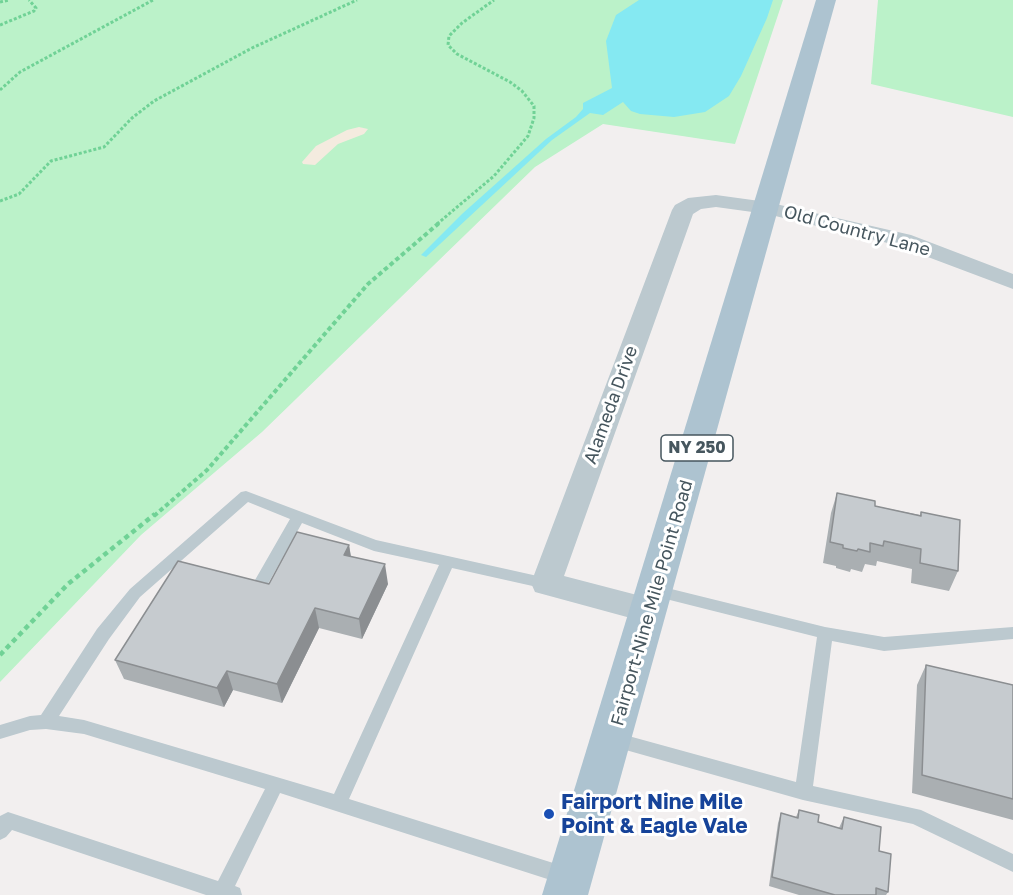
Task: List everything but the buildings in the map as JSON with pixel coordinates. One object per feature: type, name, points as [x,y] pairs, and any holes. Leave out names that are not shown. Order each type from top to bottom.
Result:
[{"type":"main road","name":"Fairport-Nine Mile Point Road","points":[[568,886],[826,0]]},
{"type":"street","name":"Alameda Drive","points":[[546,583],[679,217],[689,206],[705,201],[727,201],[767,208]]},
{"type":"street","name":"Old Country Lane","points":[[767,208],[903,240],[1013,282]]},
{"type":"street","points":[[546,583],[652,601]]},
{"type":"lane","points":[[46,722],[103,634],[135,593],[246,496],[374,545],[546,583]]},
{"type":"lane","points":[[259,587],[299,516]]},
{"type":"lane","points":[[338,804],[448,561]]},
{"type":"lane","points":[[652,601],[884,644],[1013,633]]},
{"type":"lane","points":[[803,792],[825,633]]},
{"type":"lane","points":[[0,732],[30,723],[46,722],[84,727],[338,804],[568,886]]},
{"type":"lane","points":[[612,740],[803,792],[915,816],[1013,863]]},
{"type":"lane","points":[[0,831],[8,820],[227,893],[276,784]]},
{"type":"path","points":[[0,2],[9,0]]},
{"type":"path","points":[[0,25],[34,11],[36,8],[29,0]]},
{"type":"path","points":[[0,90],[20,72],[153,0]]},
{"type":"path","points":[[0,201],[19,194],[51,161],[104,147],[132,118],[154,101],[252,48],[357,0]]},
{"type":"path","points":[[0,655],[68,584],[142,526],[207,470],[368,284],[494,176],[528,136],[534,118],[534,106],[522,91],[510,82],[457,54],[447,45],[449,36],[462,22],[494,0]]},
{"type":"green space","points":[[0,0],[783,0],[735,144],[603,124],[535,167],[262,432],[141,535],[0,682]]},
{"type":"green space","points":[[878,0],[1013,0],[1013,117],[871,84]]},
{"type":"sand","points":[[359,127],[368,129],[364,134],[338,144],[315,165],[303,164],[302,162],[316,146],[347,130]]},
{"type":"water","points":[[639,0],[773,0],[741,76],[729,96],[705,112],[674,117],[640,114],[631,111],[623,102],[603,115],[590,113],[552,140],[426,257],[421,255],[462,214],[546,139],[576,117],[583,109],[583,103],[612,88],[606,41],[616,15]]},
{"type":"place","name":"Fairport Nine Mile Point & Eagle Vale","points":[[549,814]]}]
